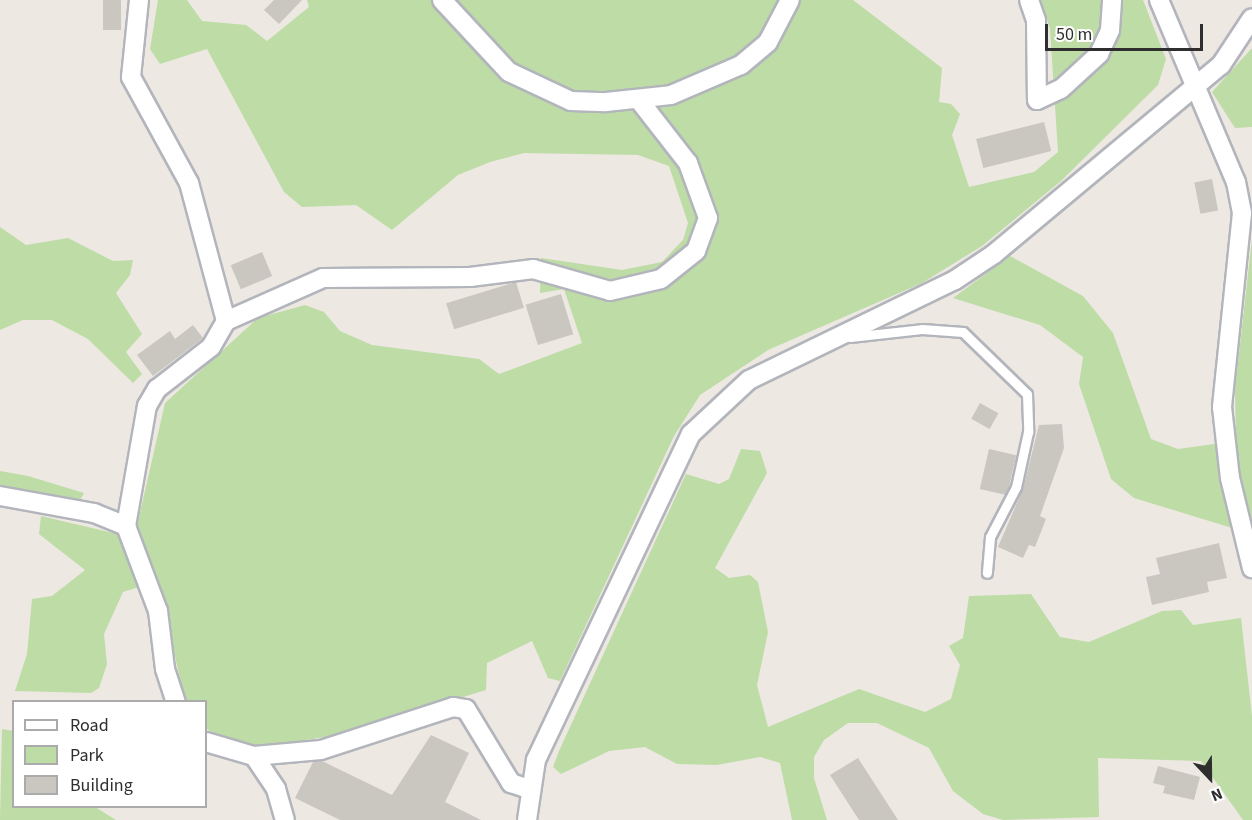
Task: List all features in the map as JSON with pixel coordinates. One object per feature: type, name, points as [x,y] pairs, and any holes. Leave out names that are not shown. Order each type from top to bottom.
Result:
[{"type":"street","points":[[139,0],[131,77],[189,183],[226,321]]},
{"type":"street","points":[[442,0],[509,72],[544,92],[572,101],[639,100],[704,84],[741,65],[768,42],[790,0]]},
{"type":"street","points":[[1029,0],[1036,20],[1037,100],[1061,89],[1099,54],[1110,30],[1112,0]]},
{"type":"street","points":[[1159,0],[1236,182],[1242,213],[1222,407],[1230,478],[1252,568]]},
{"type":"street","points":[[527,820],[528,789],[536,760],[691,434],[749,380],[955,280],[994,254],[1221,65],[1252,18]]},
{"type":"street","points":[[175,700],[165,669],[158,611],[126,526],[147,406],[157,389],[212,347],[226,321],[323,278],[470,277],[533,269],[610,291],[661,279],[696,251],[708,218],[688,163],[639,100]]},
{"type":"street","points":[[0,496],[94,513],[126,526]]},
{"type":"street","points":[[207,742],[254,756],[321,750],[453,707],[466,710],[511,783],[528,789]]},
{"type":"street","points":[[254,756],[276,789],[285,820]]},
{"type":"lane","points":[[834,339],[922,329],[963,332],[1027,394],[1028,432],[1016,487],[990,537],[987,573]]},
{"type":"green space","points":[[158,0],[187,0],[202,21],[246,25],[267,41],[309,7],[307,0],[853,0],[942,68],[939,102],[951,104],[960,114],[952,135],[969,187],[1034,172],[1058,152],[1050,29],[1041,0],[1143,0],[1166,59],[1158,85],[1061,181],[982,246],[922,283],[768,350],[700,395],[674,436],[560,681],[548,678],[532,641],[487,663],[486,690],[341,734],[272,746],[241,745],[207,729],[207,700],[185,700],[158,581],[123,592],[104,634],[107,664],[99,688],[91,693],[15,691],[27,654],[32,599],[52,596],[85,570],[39,534],[41,516],[113,533],[137,526],[165,403],[258,318],[305,305],[324,312],[340,331],[372,345],[479,359],[499,374],[582,343],[564,289],[540,293],[541,258],[622,270],[662,262],[683,240],[688,223],[669,166],[638,155],[524,153],[490,162],[458,175],[392,230],[356,205],[302,207],[284,192],[207,49],[160,64],[150,49]]},
{"type":"green space","points":[[1252,48],[1252,127],[1235,128],[1212,92]]},
{"type":"green space","points":[[0,227],[26,245],[68,238],[113,261],[133,260],[130,275],[116,293],[142,334],[126,352],[142,374],[133,383],[88,339],[52,320],[23,320],[0,330]]},
{"type":"green space","points":[[1252,239],[1252,534],[1134,498],[1111,479],[1079,384],[1083,357],[1040,325],[953,298],[1010,256],[1083,296],[1113,333],[1151,439],[1178,449],[1236,441],[1235,389]]},
{"type":"green space","points":[[741,449],[760,451],[767,473],[715,568],[729,578],[750,575],[758,582],[768,632],[757,685],[768,727],[859,689],[925,712],[951,699],[960,665],[949,646],[963,638],[969,596],[1031,594],[1060,637],[1089,642],[1162,611],[1181,610],[1193,625],[1241,618],[1252,716],[1252,820],[1243,820],[1201,761],[1098,758],[1099,817],[1003,820],[983,814],[953,791],[929,748],[877,723],[848,723],[824,740],[814,757],[814,778],[827,820],[792,820],[780,763],[760,757],[717,765],[677,764],[645,747],[609,751],[561,774],[553,767],[559,751],[686,474],[719,484],[729,479]]},
{"type":"green space","points":[[0,471],[28,476],[84,493],[80,500],[0,485]]},
{"type":"green space","points":[[2,729],[12,731],[12,808],[97,808],[116,820],[0,820]]},
{"type":"building","points":[[103,0],[121,0],[121,30],[103,30]]},
{"type":"building","points":[[274,0],[302,0],[279,24],[264,10]]},
{"type":"building","points":[[1044,122],[1051,151],[983,168],[976,139]]},
{"type":"building","points":[[1212,179],[1218,210],[1200,214],[1194,182]]},
{"type":"building","points":[[262,252],[272,276],[241,289],[231,265]]},
{"type":"building","points":[[516,282],[524,308],[454,329],[446,303]]},
{"type":"building","points":[[561,294],[573,334],[538,345],[526,305]]},
{"type":"building","points":[[193,325],[203,338],[153,376],[137,355],[170,331],[175,339]]},
{"type":"building","points":[[980,403],[998,413],[990,429],[971,419]]},
{"type":"building","points":[[1062,424],[1064,448],[1040,516],[1046,519],[1035,547],[1029,545],[1023,558],[998,547],[1023,489],[1039,425]]},
{"type":"building","points":[[989,449],[1016,455],[1007,495],[980,489]]},
{"type":"building","points":[[1219,543],[1227,578],[1207,582],[1209,592],[1152,605],[1146,577],[1160,574],[1156,558]]},
{"type":"building","points":[[431,735],[469,753],[445,802],[481,820],[340,820],[295,798],[313,762],[322,761],[392,795]]},
{"type":"building","points":[[858,758],[898,820],[859,820],[830,775]]},
{"type":"building","points":[[1158,766],[1200,777],[1194,800],[1163,793],[1165,786],[1153,783]]}]
